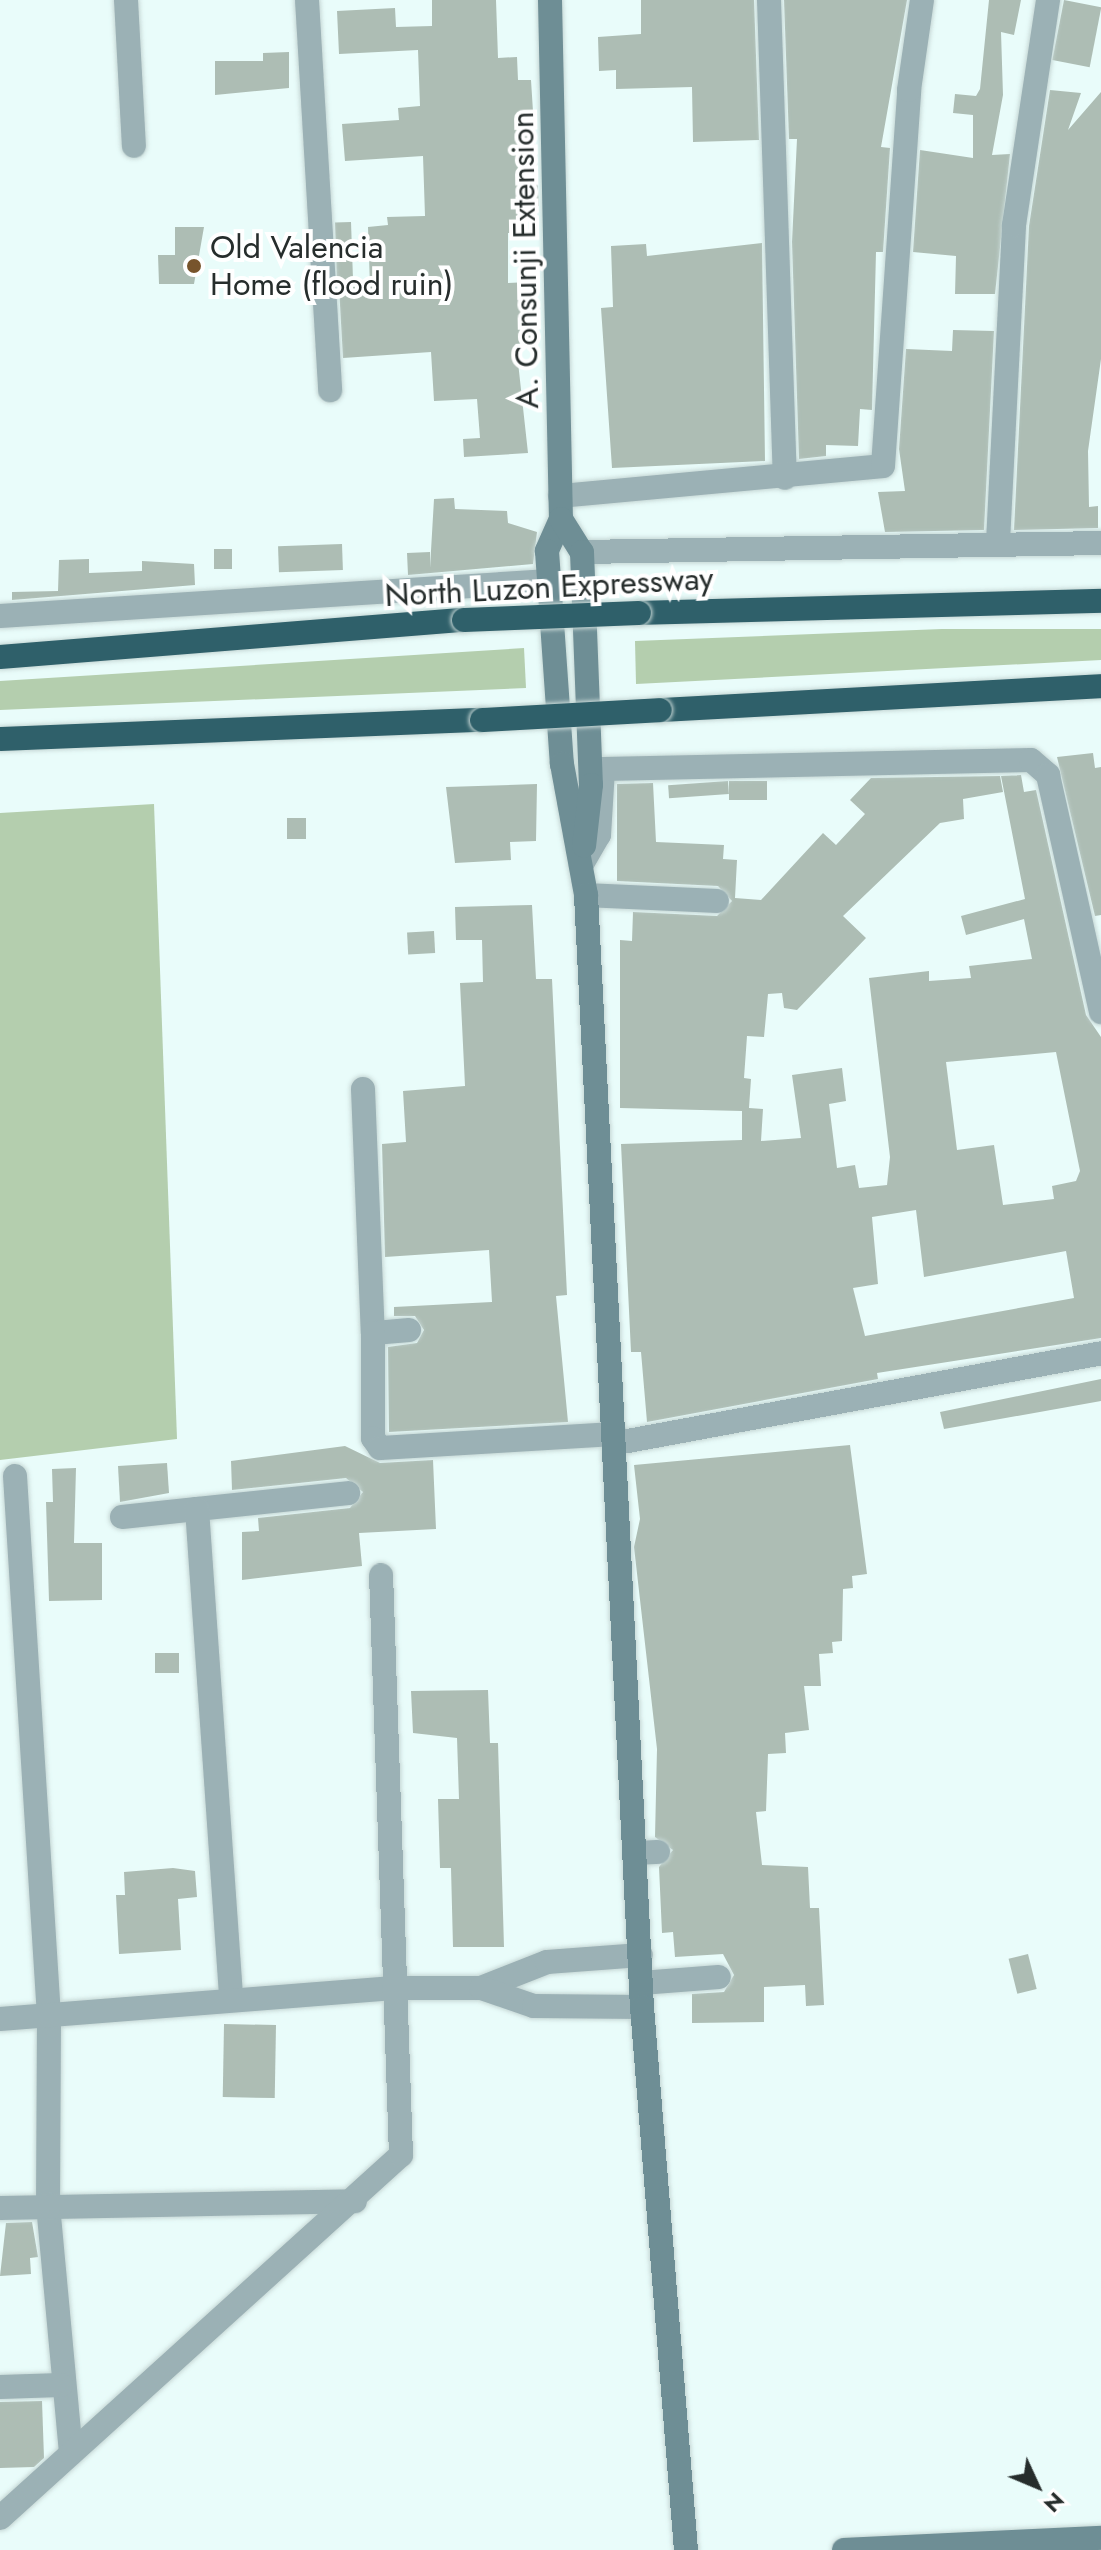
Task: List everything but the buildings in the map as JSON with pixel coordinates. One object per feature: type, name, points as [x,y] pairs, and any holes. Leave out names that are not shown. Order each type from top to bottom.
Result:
[{"type":"highway","name":"North Luzon Expressway","points":[[0,657],[464,620],[1101,601]]},
{"type":"highway","points":[[0,739],[482,720],[1101,686]]},
{"type":"main road","name":"A. Consunji Extension","points":[[550,0],[561,507]]},
{"type":"main road","points":[[561,507],[582,552],[591,785],[582,864]]},
{"type":"main road","points":[[561,507],[547,551],[562,764],[586,895],[616,1439],[648,1852],[641,1955],[642,1995],[686,2550]]},
{"type":"main road","points":[[844,2550],[1101,2538]]},
{"type":"street","points":[[126,0],[134,146]]},
{"type":"street","points":[[307,0],[330,390]]},
{"type":"street","points":[[769,0],[785,478]]},
{"type":"street","points":[[561,507],[785,478],[872,471],[886,458],[909,90],[922,0]]},
{"type":"street","points":[[998,542],[1012,240],[1048,0]]},
{"type":"street","points":[[582,552],[998,542],[1101,543]]},
{"type":"street","points":[[0,616],[549,581]]},
{"type":"street","points":[[582,864],[599,835],[603,769],[1031,760],[1048,775],[1101,1012]]},
{"type":"street","points":[[586,895],[717,901]]},
{"type":"street","points":[[363,1089],[373,1333],[373,1438],[380,1448],[616,1439],[1101,1353]]},
{"type":"street","points":[[373,1333],[409,1330]]},
{"type":"street","points":[[15,1476],[49,2017],[48,2205],[61,2385],[71,2453]]},
{"type":"street","points":[[122,1517],[348,1493]]},
{"type":"street","points":[[197,1509],[231,1996]]},
{"type":"street","points":[[0,2518],[355,2201],[401,2155],[381,1575]]},
{"type":"street","points":[[481,1988],[547,1962],[641,1955]]},
{"type":"street","points":[[0,2019],[49,2017],[231,1996],[394,1988],[481,1988],[534,2006],[642,1995],[719,1977]]},
{"type":"street","points":[[0,2208],[355,2201]]},
{"type":"street","points":[[0,2387],[61,2385]]},
{"type":"green space","points":[[942,629],[1101,629],[1101,660],[636,684],[635,641]]},
{"type":"green space","points":[[524,648],[526,688],[0,710],[0,681]]},
{"type":"green space","points":[[154,804],[177,1439],[0,1460],[0,813]]},
{"type":"place","name":"Old Valencia Home (flood ruin)","points":[[194,266]]}]
